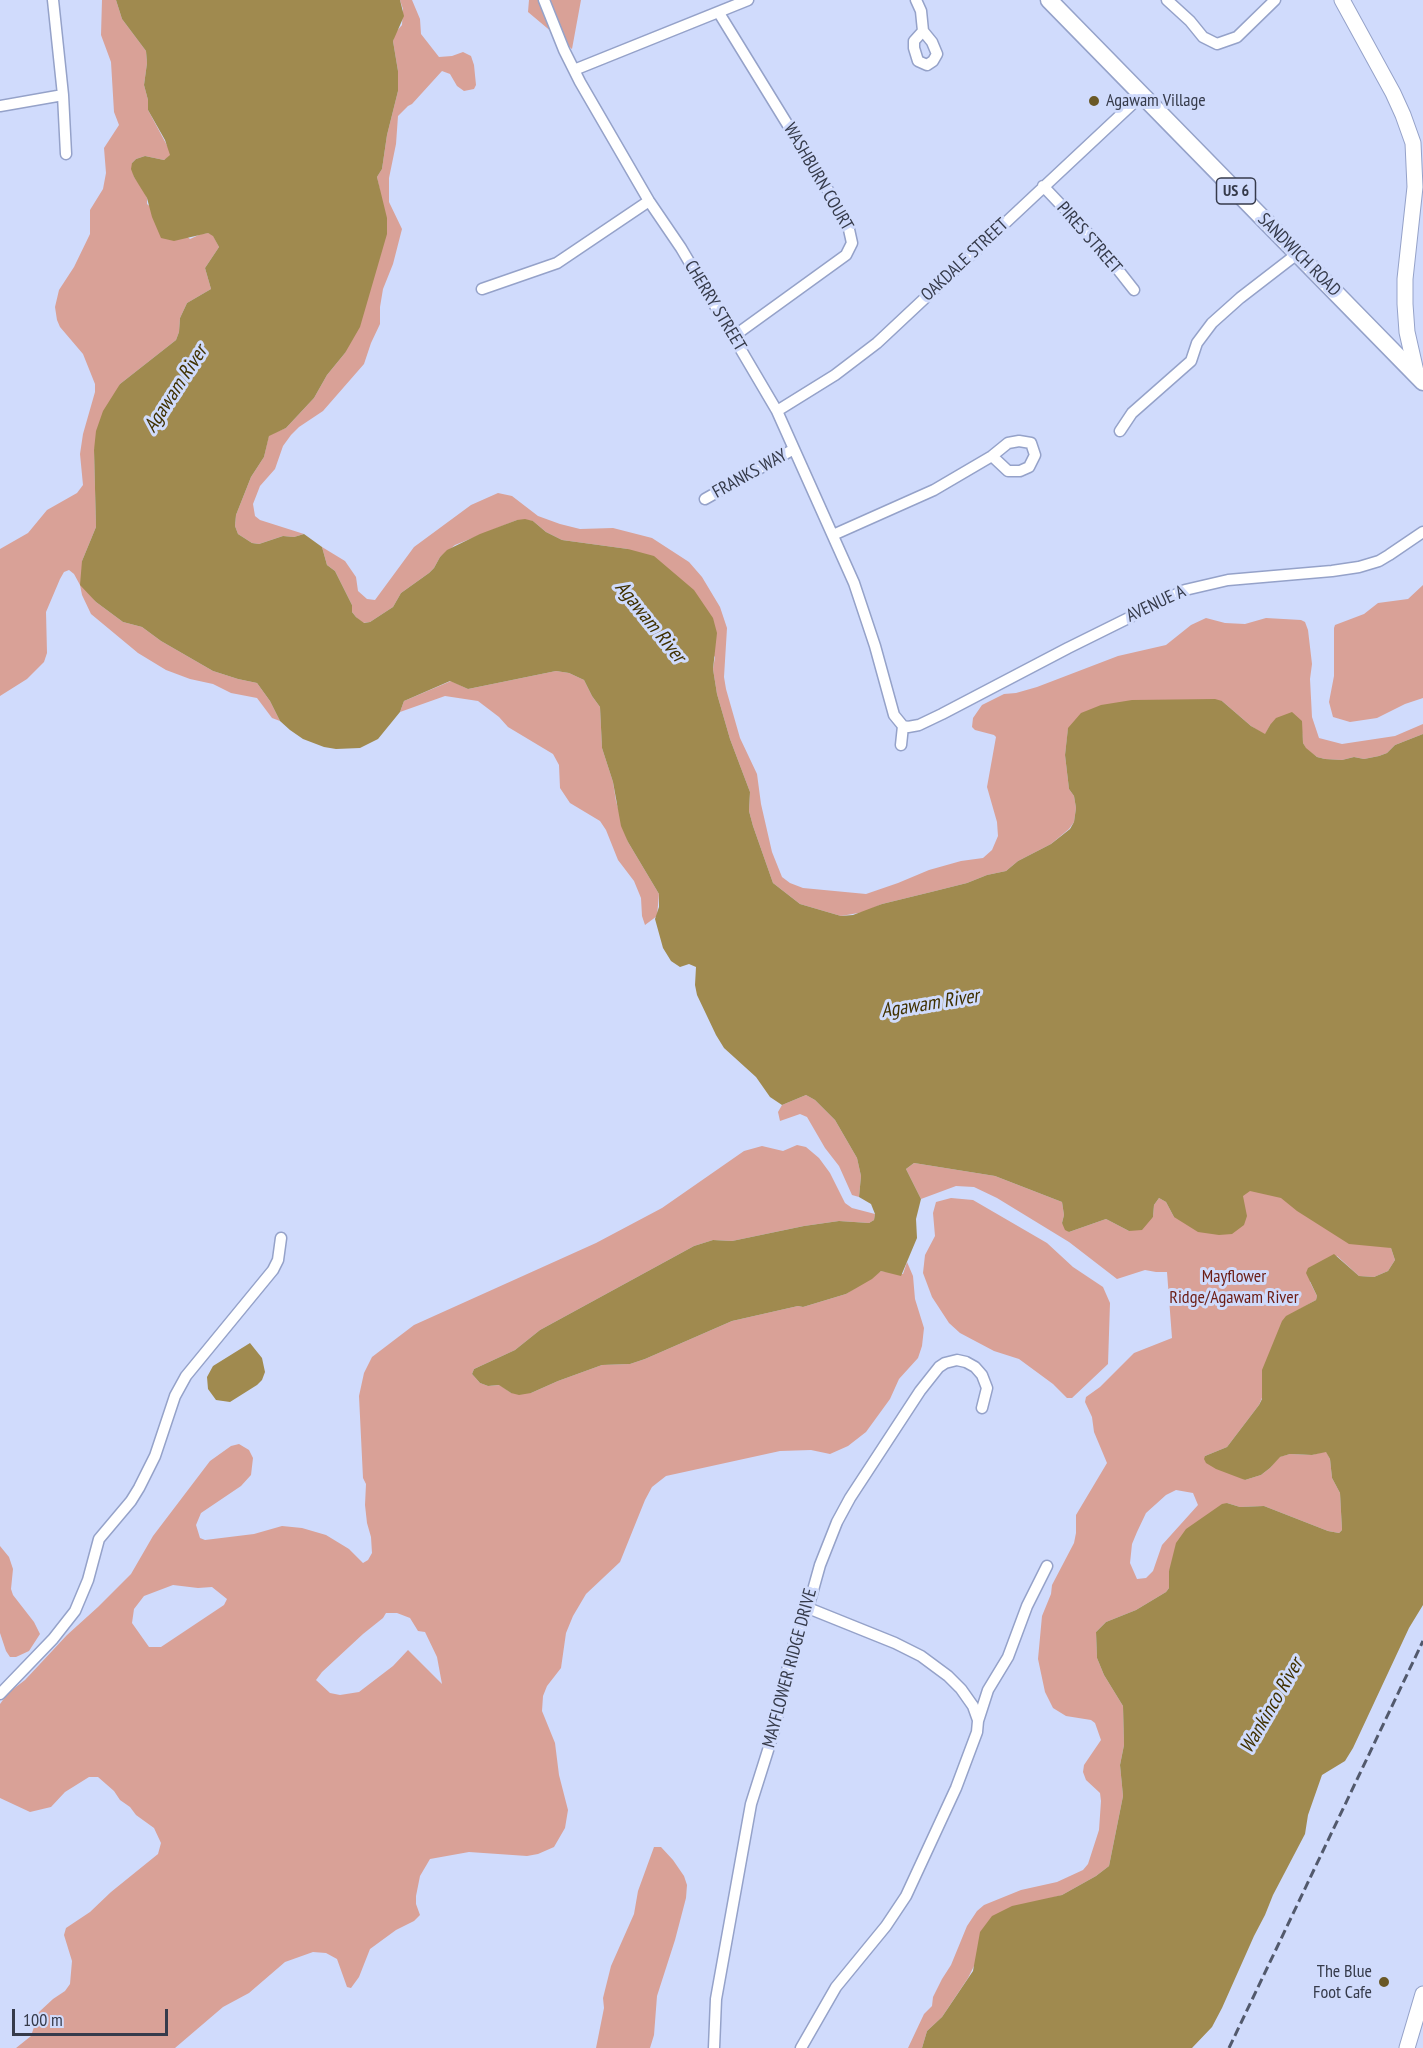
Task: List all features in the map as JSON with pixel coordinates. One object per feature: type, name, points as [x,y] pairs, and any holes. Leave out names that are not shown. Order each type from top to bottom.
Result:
[{"type":"main road","name":"SANDWICH ROAD","points":[[1049,0],[1420,379]]},
{"type":"street","points":[[53,0],[63,95],[66,154]]},
{"type":"street","name":"CHERRY STREET","points":[[544,0],[574,70],[649,201],[672,234],[777,411],[862,604],[894,715],[903,726]]},
{"type":"street","points":[[574,70],[748,0]]},
{"type":"street","points":[[916,0],[921,11],[923,31]]},
{"type":"street","points":[[1167,0],[1191,21],[1203,37],[1217,44],[1238,37],[1275,0]]},
{"type":"street","points":[[1342,0],[1418,142],[1406,267],[1405,304],[1407,332],[1420,379]]},
{"type":"street","name":"WASHBURN COURT","points":[[719,13],[843,215],[852,243],[846,255],[734,336]]},
{"type":"street","points":[[0,106],[63,95]]},
{"type":"street","name":"OAKDALE STREET","points":[[777,411],[835,375],[877,343],[1142,95]]},
{"type":"street","name":"PIRES STREET","points":[[1043,186],[1096,243],[1134,290]]},
{"type":"street","points":[[482,289],[557,263],[649,201]]},
{"type":"street","points":[[1120,431],[1131,413],[1191,361],[1197,343],[1212,323],[1297,254]]},
{"type":"street","name":"FRANKS WAY","points":[[705,499],[794,449]]},
{"type":"street","points":[[833,535],[934,490],[992,456]]},
{"type":"street","name":"AVENUE A","points":[[903,726],[912,727],[937,717],[1185,590],[1228,580],[1332,571],[1366,565],[1389,555],[1423,532]]},
{"type":"street","points":[[901,745],[903,726]]},
{"type":"street","points":[[0,1694],[53,1639],[75,1611],[88,1580],[99,1539],[139,1488],[155,1456],[176,1396],[186,1376],[273,1270],[278,1260],[281,1239]]},
{"type":"street","name":"MAYFLOWER RIDGE DRIVE","points":[[714,2048],[716,1999],[751,1804],[775,1728],[791,1652],[808,1608],[820,1565],[843,1510],[920,1391],[939,1367],[957,1360],[975,1367],[984,1379],[987,1388],[982,1408]]},
{"type":"street","points":[[801,2048],[836,1987],[886,1926],[906,1896],[956,1788],[977,1732],[978,1721],[988,1690],[1008,1657],[1027,1606],[1047,1566]]},
{"type":"street","points":[[808,1608],[895,1643],[921,1656],[962,1689],[973,1706],[978,1721]]},
{"type":"street","points":[[1407,2048],[1423,1994]]},
{"type":"green space","points":[[102,0],[116,0],[122,19],[146,51],[144,85],[148,110],[170,151],[170,156],[164,160],[145,156],[136,159],[132,163],[134,177],[143,189],[147,204],[190,239],[208,233],[213,235],[219,247],[205,268],[211,289],[187,303],[180,318],[176,340],[120,384],[94,450],[96,527],[82,561],[85,588],[96,602],[123,622],[142,627],[161,641],[213,671],[257,683],[270,701],[280,721],[272,718],[257,698],[231,693],[213,684],[166,670],[138,653],[91,614],[80,585],[69,570],[64,572],[60,579],[46,612],[47,653],[44,662],[27,679],[0,696],[0,549],[28,533],[47,510],[77,493],[83,485],[80,454],[95,384],[83,354],[60,327],[55,307],[59,290],[74,267],[90,234],[90,210],[103,189],[106,173],[104,148],[119,125],[114,112],[111,62],[101,35]]},
{"type":"green space","points":[[400,0],[412,0],[420,19],[421,34],[439,57],[463,52],[471,56],[476,85],[474,89],[464,91],[457,86],[450,74],[442,71],[398,116],[396,144],[389,178],[389,202],[402,229],[393,264],[383,289],[380,324],[364,364],[323,411],[291,435],[283,446],[275,469],[260,486],[253,504],[255,516],[260,520],[304,534],[294,537],[283,536],[259,544],[252,543],[238,534],[235,526],[236,515],[251,477],[264,457],[269,435],[286,428],[314,398],[327,375],[345,353],[380,191],[377,177],[382,169],[387,135],[398,91],[398,71],[393,41],[395,33],[402,25],[403,9]]},
{"type":"green space","points":[[529,0],[581,0],[572,49],[528,12]]},
{"type":"green space","points":[[498,493],[512,496],[538,516],[560,524],[580,529],[613,528],[652,538],[689,562],[702,577],[720,607],[727,628],[724,677],[726,689],[740,738],[757,774],[772,852],[782,877],[803,888],[866,894],[929,870],[961,861],[983,858],[992,850],[998,836],[997,822],[987,787],[996,737],[972,727],[973,718],[982,705],[1004,694],[1037,687],[1118,656],[1166,645],[1191,625],[1206,618],[1225,623],[1245,624],[1266,618],[1305,622],[1312,664],[1310,679],[1312,717],[1319,738],[1342,744],[1395,736],[1423,724],[1423,734],[1395,745],[1387,753],[1379,756],[1364,759],[1354,757],[1342,760],[1325,759],[1317,757],[1306,749],[1303,743],[1301,721],[1270,725],[1265,735],[1222,701],[1068,729],[1065,755],[1069,789],[1074,796],[1076,808],[1074,822],[1051,844],[1018,861],[1006,871],[882,904],[864,912],[841,916],[800,904],[773,883],[749,811],[750,792],[730,739],[717,694],[713,669],[715,657],[628,549],[562,540],[546,532],[533,521],[517,520],[455,545],[440,557],[429,573],[401,593],[393,607],[370,622],[363,623],[356,617],[335,571],[327,565],[322,547],[345,561],[356,577],[358,591],[367,599],[375,600],[414,547],[471,505]]},
{"type":"green space","points":[[1423,585],[1423,698],[1377,718],[1350,722],[1333,717],[1329,702],[1334,676],[1335,625],[1364,614],[1378,603],[1408,599]]},
{"type":"green space","points":[[556,671],[569,673],[584,680],[600,707],[602,748],[628,842],[659,894],[657,916],[645,925],[641,898],[634,881],[618,860],[600,821],[570,803],[560,788],[559,765],[553,754],[508,727],[478,701],[445,696],[400,712],[404,701],[451,681],[468,689]]},
{"type":"green space","points":[[806,1095],[815,1100],[835,1120],[857,1158],[861,1176],[859,1197],[852,1195],[839,1166],[825,1148],[807,1117],[800,1114],[780,1121],[778,1112],[782,1105]]},
{"type":"green space","points":[[797,1145],[806,1147],[819,1158],[830,1173],[845,1203],[852,1208],[875,1214],[874,1220],[869,1223],[839,1221],[804,1226],[732,1241],[713,1240],[694,1246],[540,1330],[515,1350],[474,1369],[472,1374],[480,1383],[488,1386],[500,1385],[511,1393],[531,1393],[602,1365],[630,1364],[645,1359],[732,1321],[798,1306],[803,1307],[846,1294],[881,1271],[903,1274],[907,1262],[913,1276],[915,1299],[924,1328],[918,1358],[899,1379],[890,1399],[866,1432],[848,1446],[830,1454],[811,1450],[780,1451],[666,1476],[652,1487],[620,1562],[586,1594],[573,1616],[566,1633],[561,1668],[547,1686],[543,1696],[542,1711],[555,1743],[559,1775],[568,1810],[565,1828],[554,1847],[527,1856],[469,1852],[430,1859],[420,1876],[416,1896],[420,1915],[370,1949],[359,1977],[351,1988],[347,1987],[337,1959],[326,1953],[313,1952],[285,1962],[249,1993],[223,2007],[175,2048],[16,2048],[31,2036],[39,2012],[65,1991],[70,1984],[72,1961],[64,1935],[66,1928],[90,1912],[158,1854],[161,1843],[154,1828],[136,1815],[98,1777],[89,1777],[65,1792],[51,1807],[30,1812],[0,1798],[0,1704],[8,1693],[25,1680],[67,1635],[131,1574],[153,1536],[210,1461],[231,1446],[239,1444],[249,1450],[253,1458],[251,1475],[241,1486],[201,1513],[196,1525],[200,1538],[205,1540],[254,1534],[282,1526],[302,1528],[326,1535],[349,1549],[363,1563],[368,1560],[372,1553],[365,1505],[366,1484],[363,1478],[359,1396],[364,1373],[372,1357],[414,1325],[596,1243],[662,1208],[744,1151],[762,1146],[783,1151]],"holes":[[[173,1585],[212,1587],[227,1599],[224,1605],[161,1647],[149,1647],[132,1623],[134,1609],[144,1596]],[[386,1613],[397,1613],[410,1618],[418,1631],[425,1632],[437,1657],[442,1684],[408,1650],[393,1666],[359,1692],[340,1695],[330,1693],[316,1680]]]},
{"type":"green space","name":"Mayflower Ridge/Agawam River","points":[[914,1163],[995,1176],[1062,1202],[1064,1215],[1062,1223],[1069,1232],[1106,1219],[1129,1231],[1153,1217],[1154,1205],[1159,1198],[1166,1202],[1174,1217],[1247,1176],[1391,1248],[1395,1260],[1388,1271],[1374,1277],[1359,1276],[1337,1256],[1310,1282],[1317,1296],[1316,1300],[1300,1309],[1259,1405],[1227,1447],[1205,1456],[1245,1480],[1261,1475],[1279,1457],[1290,1454],[1312,1455],[1326,1451],[1330,1459],[1332,1478],[1340,1493],[1342,1530],[1339,1533],[1328,1531],[1264,1506],[1240,1507],[1227,1503],[1169,1571],[1169,1588],[1166,1592],[1136,1610],[1106,1622],[1096,1632],[1097,1658],[1104,1675],[1123,1706],[1124,1745],[1120,1765],[1123,1796],[1109,1866],[1062,1895],[1044,1900],[974,1966],[942,2017],[927,2031],[922,2048],[908,2048],[924,2014],[932,2006],[933,1997],[951,1965],[967,1926],[977,1911],[984,1905],[1021,1890],[1057,1882],[1083,1870],[1088,1864],[1099,1830],[1101,1801],[1100,1793],[1086,1780],[1083,1772],[1084,1765],[1101,1740],[1095,1723],[1091,1720],[1066,1716],[1053,1708],[1045,1692],[1038,1659],[1042,1616],[1051,1594],[1052,1585],[1074,1543],[1076,1515],[1107,1463],[1094,1432],[1092,1417],[1085,1402],[1086,1397],[1100,1387],[1134,1353],[1172,1338],[1167,1272],[1145,1270],[1117,1279],[1069,1242],[997,1198],[974,1187],[956,1186],[921,1199],[906,1169]],"holes":[[[1176,1490],[1193,1493],[1198,1505],[1162,1545],[1153,1571],[1146,1578],[1137,1579],[1130,1563],[1132,1544],[1146,1513],[1166,1495]]]},
{"type":"green space","points":[[951,1198],[973,1200],[1047,1243],[1073,1267],[1103,1287],[1110,1303],[1108,1364],[1072,1398],[1067,1398],[1053,1384],[1019,1359],[994,1351],[960,1333],[949,1323],[932,1297],[923,1273],[925,1255],[935,1236],[933,1213],[936,1202]]},
{"type":"green space","points":[[0,1546],[9,1557],[13,1569],[11,1589],[13,1595],[34,1622],[40,1634],[29,1651],[16,1657],[10,1657],[6,1651],[0,1633]]},
{"type":"green space","points":[[654,1847],[661,1847],[673,1860],[687,1885],[675,1940],[657,1996],[654,2035],[650,2048],[596,2048],[604,2008],[603,1998],[611,1966],[634,1914],[638,1891]]},
{"type":"water","points":[[116,0],[400,0],[404,16],[393,41],[398,71],[398,91],[387,135],[382,169],[377,177],[387,218],[387,234],[360,327],[314,398],[286,428],[269,436],[264,457],[251,477],[236,515],[235,526],[238,534],[252,543],[259,544],[283,536],[294,537],[304,534],[322,547],[327,565],[335,571],[352,605],[352,612],[364,623],[370,622],[393,607],[401,593],[429,573],[447,550],[517,520],[533,521],[546,532],[562,540],[628,549],[654,556],[694,590],[713,618],[717,633],[713,669],[717,694],[730,739],[750,792],[749,811],[753,826],[773,883],[800,904],[841,916],[853,915],[882,904],[1006,871],[1018,861],[1051,844],[1070,829],[1074,822],[1076,808],[1074,796],[1069,789],[1065,755],[1068,728],[1081,713],[1101,705],[1132,700],[1215,699],[1222,701],[1251,726],[1265,734],[1276,718],[1292,712],[1302,721],[1303,743],[1306,748],[1317,757],[1325,759],[1342,760],[1354,757],[1364,759],[1379,756],[1387,753],[1395,745],[1423,734],[1423,1605],[1409,1628],[1353,1748],[1345,1761],[1322,1775],[1308,1815],[1305,1834],[1273,1895],[1212,2027],[1192,2048],[922,2048],[927,2031],[942,2017],[973,1971],[980,1932],[992,1916],[1012,1906],[1062,1895],[1109,1866],[1123,1796],[1120,1765],[1124,1745],[1123,1706],[1104,1675],[1097,1658],[1096,1632],[1106,1622],[1136,1610],[1166,1592],[1169,1588],[1169,1571],[1176,1543],[1186,1529],[1222,1504],[1227,1503],[1240,1507],[1264,1506],[1328,1531],[1339,1533],[1342,1530],[1340,1493],[1332,1478],[1330,1459],[1326,1452],[1312,1455],[1290,1454],[1280,1457],[1261,1475],[1245,1480],[1216,1469],[1204,1459],[1205,1456],[1227,1447],[1259,1405],[1262,1399],[1262,1370],[1282,1321],[1286,1316],[1316,1300],[1317,1296],[1306,1273],[1308,1268],[1334,1254],[1359,1276],[1374,1277],[1388,1271],[1395,1260],[1391,1248],[1349,1244],[1297,1211],[1281,1198],[1250,1191],[1243,1196],[1247,1216],[1244,1225],[1232,1234],[1198,1232],[1174,1217],[1166,1202],[1159,1198],[1154,1205],[1153,1217],[1142,1230],[1129,1231],[1106,1219],[1069,1232],[1065,1230],[1062,1223],[1064,1215],[1062,1202],[995,1176],[914,1163],[906,1169],[921,1199],[916,1219],[917,1238],[901,1276],[881,1271],[846,1294],[803,1307],[798,1306],[732,1321],[645,1359],[630,1364],[602,1365],[531,1393],[519,1395],[499,1385],[488,1386],[480,1383],[472,1374],[474,1369],[515,1350],[540,1330],[694,1246],[713,1240],[732,1241],[839,1221],[869,1223],[874,1220],[875,1214],[871,1204],[859,1197],[861,1176],[857,1158],[835,1120],[815,1100],[806,1095],[782,1105],[770,1097],[756,1077],[724,1048],[716,1035],[697,995],[696,967],[689,964],[680,967],[671,961],[663,948],[655,919],[659,907],[659,894],[621,826],[613,782],[602,748],[600,707],[584,680],[569,673],[556,671],[468,689],[450,681],[404,701],[400,712],[378,739],[360,748],[324,747],[303,739],[280,721],[270,701],[257,683],[213,671],[161,641],[142,627],[123,622],[96,602],[80,585],[82,561],[96,527],[94,450],[96,431],[103,411],[120,384],[176,340],[180,318],[187,303],[211,289],[205,268],[219,247],[213,236],[208,233],[174,241],[161,238],[147,198],[134,177],[131,169],[136,159],[145,156],[164,160],[170,155],[165,140],[148,110],[144,85],[146,51],[122,19]]},
{"type":"water","points":[[250,1343],[262,1358],[265,1372],[262,1380],[230,1402],[216,1400],[208,1389],[207,1377],[213,1366]]},
{"type":"railway","points":[[1229,2048],[1423,1641]]},
{"type":"place","name":"Agawam Village","points":[[1094,101]]},
{"type":"place","name":"The Blue Foot Cafe","points":[[1384,1982]]},
{"type":"water label","name":"Agawam River","points":[[176,389]]},
{"type":"water label","name":"Agawam River","points":[[650,622]]},
{"type":"water label","name":"Agawam River","points":[[930,1004]]},
{"type":"water label","name":"Wankinco River","points":[[1272,1706]]}]
